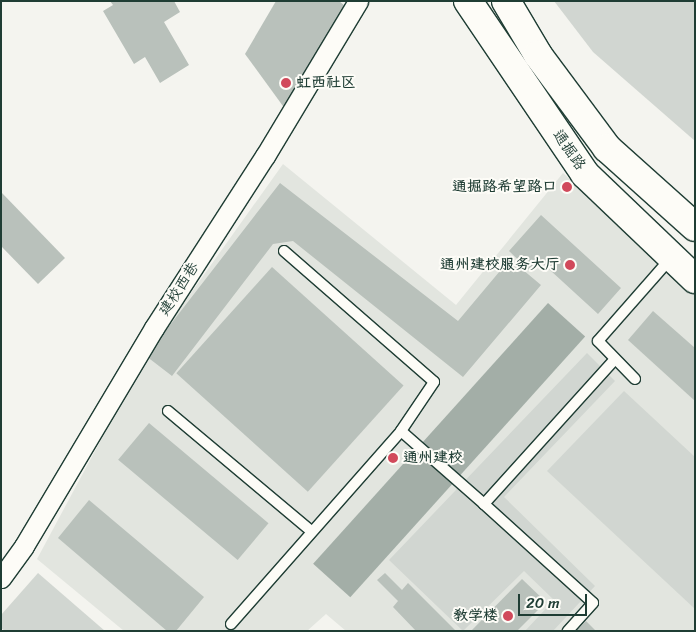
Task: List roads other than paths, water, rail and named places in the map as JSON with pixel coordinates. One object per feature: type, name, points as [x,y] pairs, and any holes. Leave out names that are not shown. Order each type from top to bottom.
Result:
[{"type":"main road","name":"通掘路","points":[[468,1],[585,174],[695,279]]},
{"type":"main road","name":"通掘路","points":[[506,1],[538,55],[607,148],[695,227]]},
{"type":"street","name":"建校西巷","points":[[1,578],[24,546],[154,328],[265,156],[358,1]]},
{"type":"lane","points":[[230,624],[400,431],[434,382],[284,251]]},
{"type":"lane","points":[[635,379],[598,341],[671,258]]},
{"type":"lane","points":[[484,504],[615,359]]},
{"type":"lane","points":[[168,411],[312,531]]},
{"type":"lane","points":[[400,431],[593,603],[568,631]]},
{"type":"place","name":"虹西社区","points":[[286,83]]},
{"type":"place","name":"通掘路希望路口","points":[[567,187]]},
{"type":"place","name":"通州建校服务大厅","points":[[570,265]]},
{"type":"place","name":"通州建校","points":[[393,458]]},
{"type":"place","name":"教学楼","points":[[508,616]]}]
